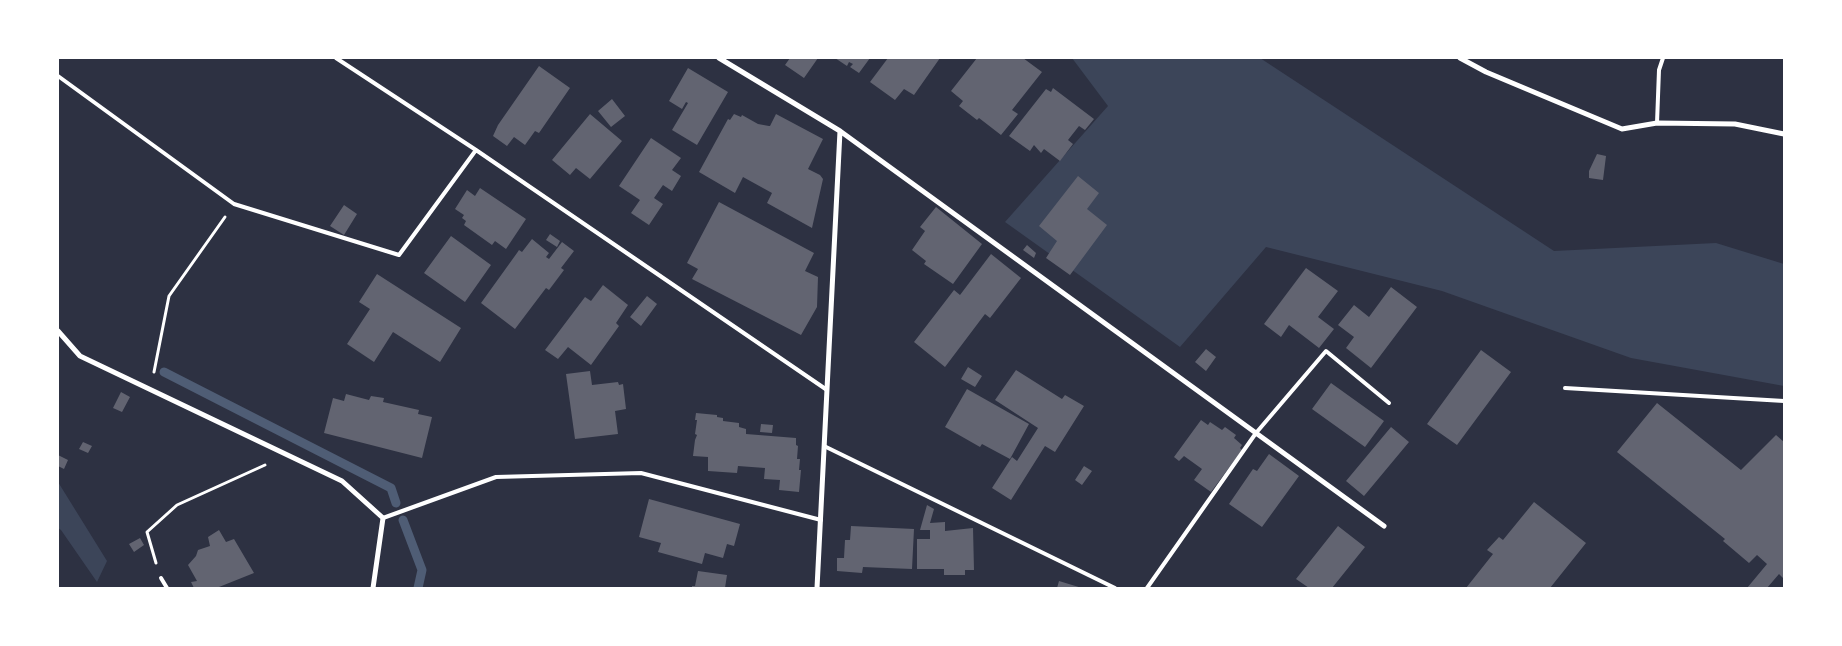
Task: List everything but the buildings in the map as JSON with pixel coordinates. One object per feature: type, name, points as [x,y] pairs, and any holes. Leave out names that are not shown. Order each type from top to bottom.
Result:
[{"type":"street","points":[[720,58],[840,131],[1384,526]]},
{"type":"street","points":[[1460,58],[1486,72],[1622,129],[1657,123],[1736,124],[1784,134]]},
{"type":"street","points":[[817,588],[840,131]]},
{"type":"street","points":[[58,331],[80,356],[342,481],[383,518],[373,588]]},
{"type":"lane","points":[[336,58],[476,150],[827,390]]},
{"type":"lane","points":[[1657,123],[1659,70],[1663,58]]},
{"type":"lane","points":[[58,76],[234,204],[399,255],[476,150]]},
{"type":"lane","points":[[1147,588],[1256,433],[1326,351],[1389,403]]},
{"type":"lane","points":[[1565,388],[1784,401]]},
{"type":"lane","points":[[824,446],[1115,588]]},
{"type":"lane","points":[[383,518],[496,477],[641,473],[821,520]]},
{"type":"lane","points":[[161,578],[167,588]]},
{"type":"lane","points":[[1104,588],[1106,583]]},
{"type":"path","points":[[151,390],[169,296],[234,204]]},
{"type":"path","points":[[161,578],[147,532],[177,505],[288,455]]},
{"type":"shaded area","points":[[1072,58],[1260,58],[1554,251],[1716,243],[1784,264],[1784,386],[1631,358],[1442,291],[1266,247],[1180,347],[1005,222],[1108,106]]},
{"type":"shaded area","points":[[58,482],[107,561],[97,582],[58,528]]},
{"type":"waterway","points":[[164,372],[391,488],[396,503]]},
{"type":"waterway","points":[[403,520],[422,570],[418,588]]}]
